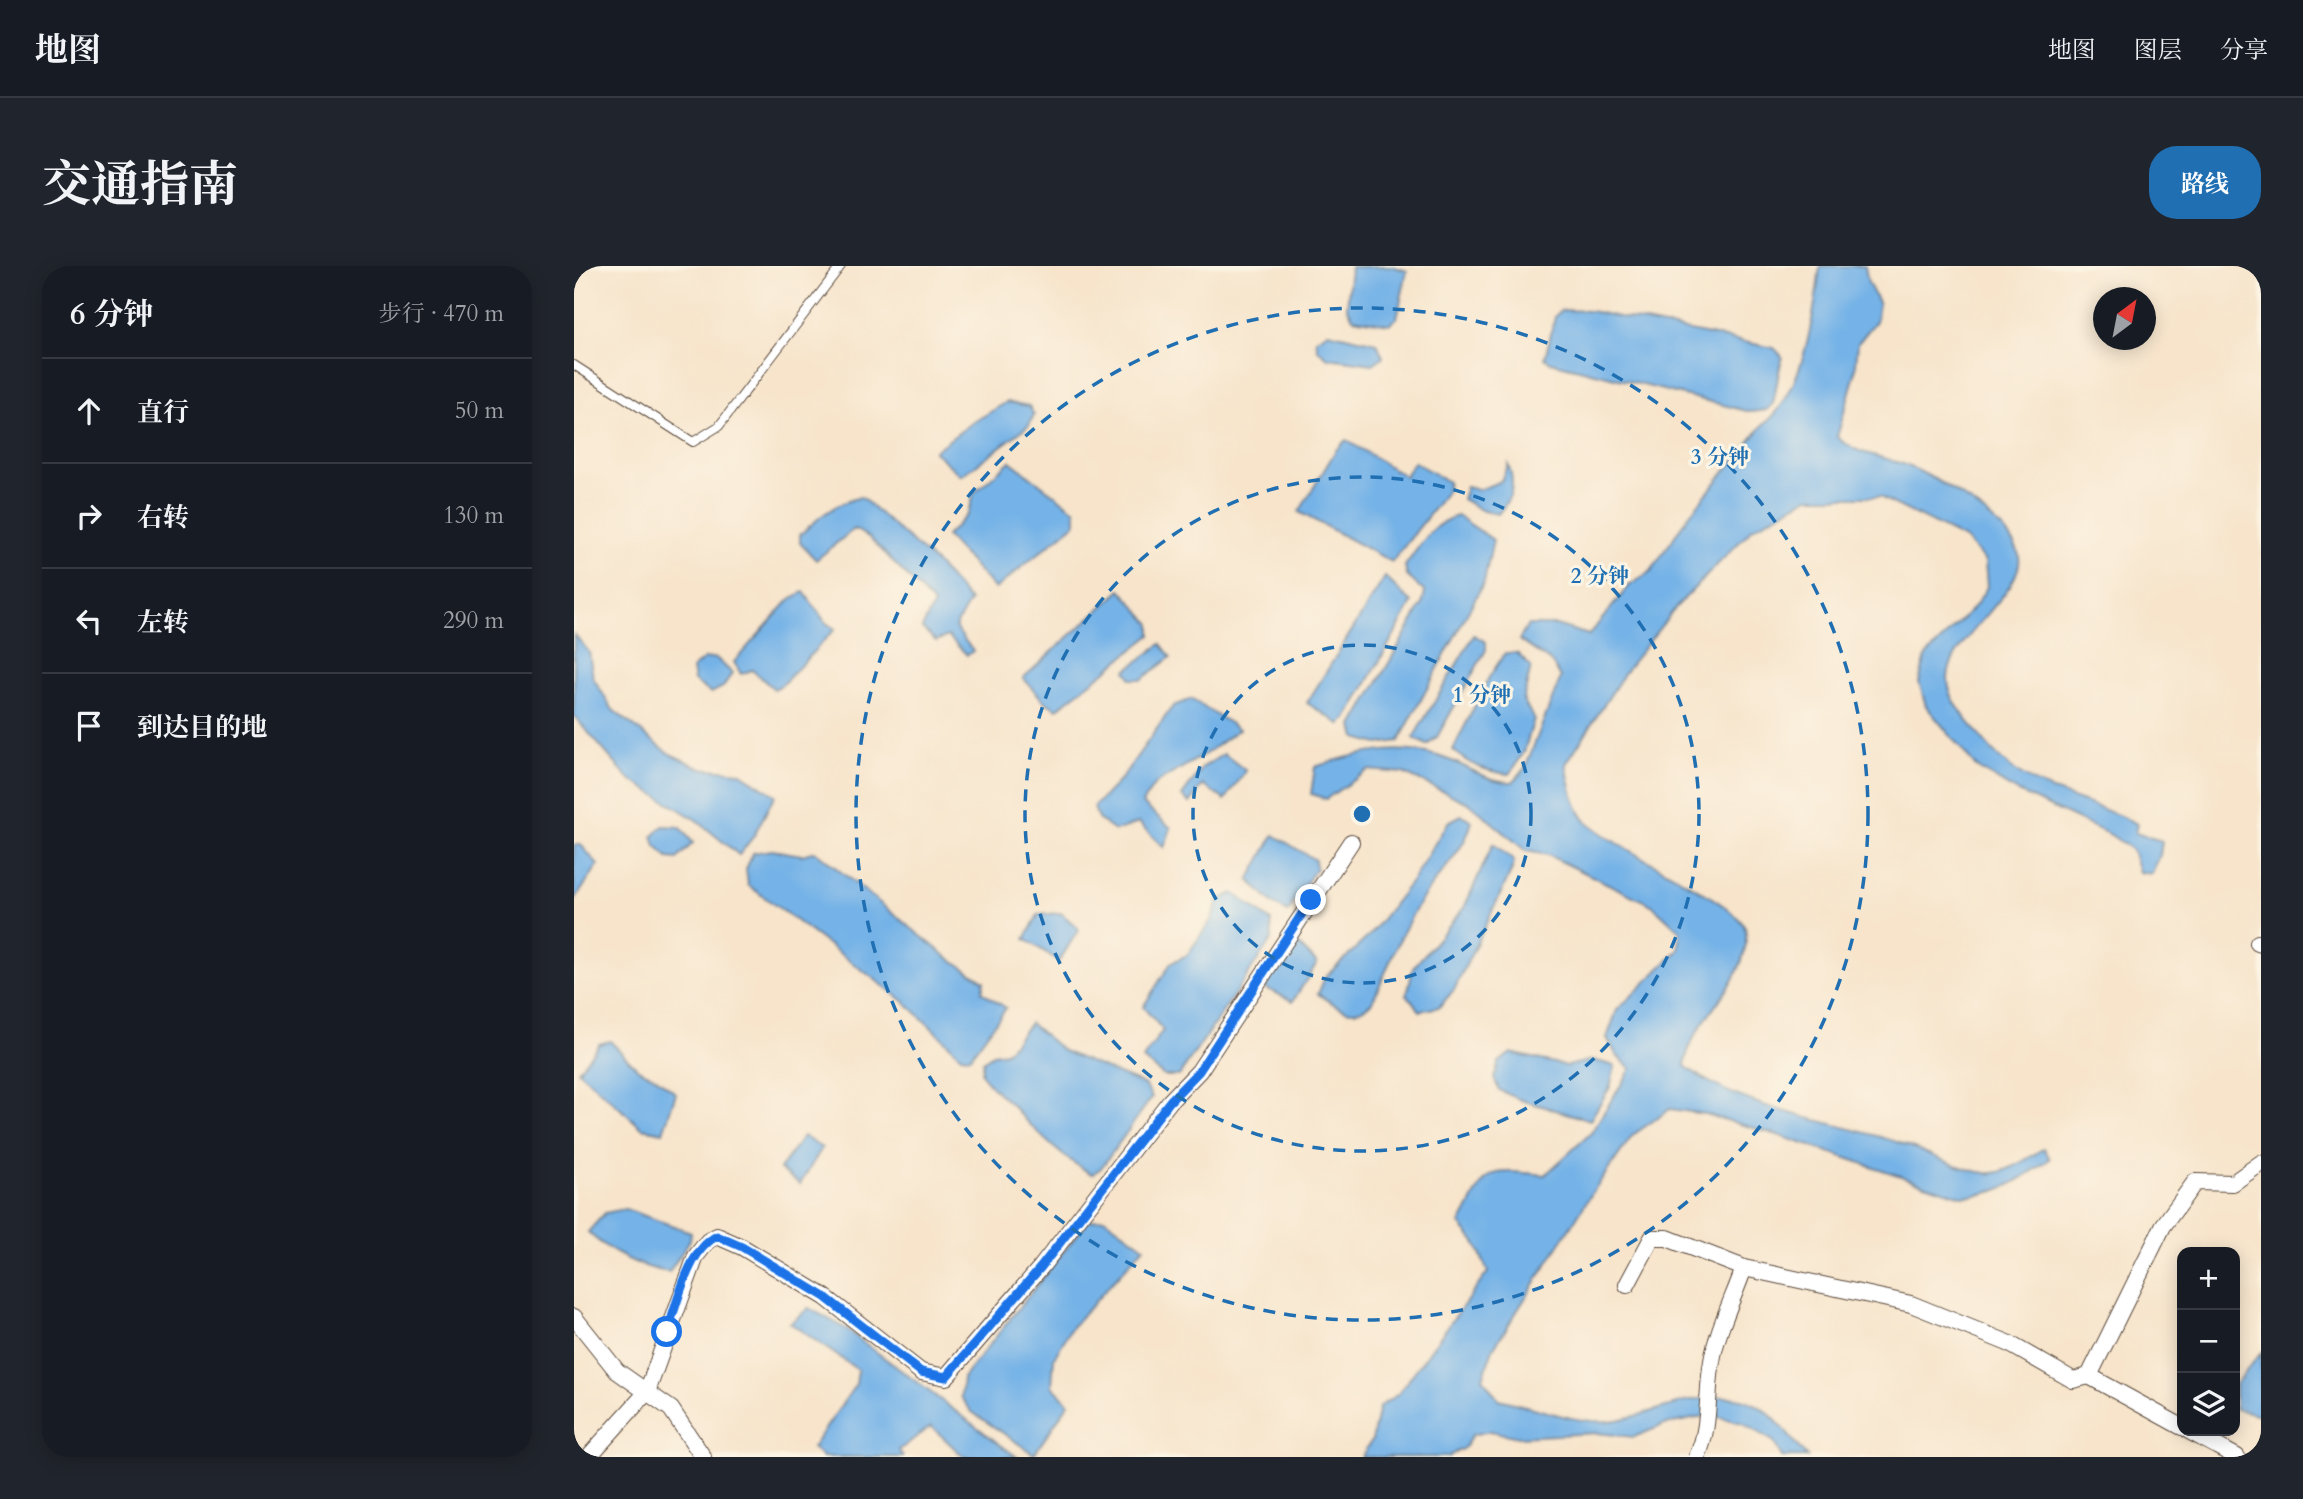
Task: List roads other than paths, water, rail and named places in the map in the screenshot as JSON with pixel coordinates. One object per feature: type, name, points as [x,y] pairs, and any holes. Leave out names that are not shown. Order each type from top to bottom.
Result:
[{"type":"street","points":[[591,1454],[647,1392],[696,1256],[708,1241],[717,1236],[742,1247],[825,1297],[921,1372],[946,1377],[1041,1267],[1170,1101],[1199,1071],[1352,842]]},
{"type":"street","points":[[2089,1376],[2163,1226],[2195,1182],[2233,1184],[2261,1163]]},
{"type":"street","points":[[1627,1284],[1652,1238],[1667,1238],[1744,1268],[1911,1304],[2008,1343],[2073,1380],[2089,1376],[2177,1424]]},
{"type":"street","points":[[1697,1457],[1709,1418],[1708,1393],[1712,1358],[1744,1268]]},
{"type":"street","points":[[574,1317],[617,1371],[671,1409],[703,1457]]},
{"type":"street","points":[[2198,1436],[2237,1457]]},
{"type":"lane","points":[[574,365],[693,442],[719,426],[841,266]]},
{"type":"water","points":[[1392,266],[1407,271],[1397,318],[1389,324],[1353,318],[1347,307],[1351,267]]},
{"type":"water","points":[[1820,266],[1865,266],[1868,283],[1879,304],[1876,321],[1858,343],[1855,374],[1837,437],[1857,450],[1894,461],[1926,475],[1962,496],[1996,522],[2017,549],[2019,564],[2014,579],[1951,663],[1948,685],[1955,702],[1985,743],[2013,769],[2048,789],[2123,817],[2137,824],[2135,833],[2162,841],[2160,855],[2152,874],[2139,872],[2132,850],[2111,835],[2014,790],[1976,767],[1926,706],[1919,682],[1926,656],[1976,605],[1987,587],[1985,561],[1965,539],[1880,497],[1809,497],[1753,528],[1678,605],[1627,669],[1566,764],[1572,793],[1585,820],[1598,831],[1700,890],[1739,920],[1746,932],[1745,951],[1739,969],[1696,1034],[1685,1066],[1734,1094],[1761,1104],[1900,1143],[1975,1171],[2001,1171],[2044,1148],[2050,1159],[2019,1180],[1998,1190],[1961,1196],[1771,1133],[1705,1114],[1670,1109],[1633,1135],[1594,1190],[1493,1349],[1483,1378],[1498,1399],[1595,1421],[1627,1418],[1711,1397],[1731,1397],[1750,1402],[1768,1413],[1807,1457],[1782,1457],[1773,1441],[1742,1423],[1711,1415],[1664,1425],[1634,1437],[1597,1433],[1518,1437],[1490,1431],[1472,1435],[1464,1448],[1447,1457],[1361,1457],[1372,1440],[1379,1407],[1398,1394],[1488,1272],[1475,1242],[1460,1224],[1483,1182],[1498,1173],[1545,1175],[1591,1133],[1631,1069],[1617,1056],[1607,1038],[1617,1010],[1679,950],[1680,931],[1652,905],[1548,855],[1526,851],[1469,803],[1403,773],[1368,770],[1326,799],[1311,794],[1315,767],[1366,753],[1401,750],[1435,755],[1489,778],[1513,782],[1525,768],[1561,677],[1550,661],[1519,640],[1528,625],[1556,625],[1589,635],[1629,586],[1651,571],[1689,515],[1777,411],[1788,394],[1805,351]]},
{"type":"water","points":[[1561,310],[1590,311],[1774,348],[1782,356],[1773,404],[1767,410],[1751,412],[1551,362],[1545,358],[1555,317]]},
{"type":"water","points":[[1328,332],[1377,343],[1383,357],[1373,364],[1328,358],[1318,350],[1316,340]]},
{"type":"water","points":[[1007,402],[1029,406],[1034,415],[1029,425],[961,476],[934,451],[972,423]]},
{"type":"water","points":[[1346,440],[1405,476],[1414,462],[1448,482],[1446,493],[1392,562],[1299,512],[1336,450]]},
{"type":"water","points":[[1010,461],[1076,511],[1076,523],[995,589],[946,536],[968,514],[974,493]]},
{"type":"water","points":[[1508,464],[1512,478],[1511,491],[1498,514],[1483,511],[1462,499],[1466,487],[1479,490],[1501,481]]},
{"type":"water","points":[[861,497],[937,564],[970,601],[955,627],[973,651],[967,655],[948,636],[936,641],[922,628],[934,604],[870,538],[854,529],[816,560],[800,543],[800,535],[821,517],[843,503]]},
{"type":"water","points":[[1458,516],[1493,540],[1484,582],[1399,741],[1378,744],[1356,738],[1353,726],[1422,605],[1425,592],[1407,576],[1405,566],[1434,529]]},
{"type":"water","points":[[1385,577],[1412,603],[1347,719],[1340,724],[1307,703]]},
{"type":"water","points":[[1121,590],[1151,624],[1151,635],[1057,709],[1044,701],[1023,678]]},
{"type":"water","points":[[804,592],[826,623],[835,629],[782,685],[774,689],[752,670],[741,674],[734,662],[790,599]]},
{"type":"water","points":[[574,634],[589,652],[593,678],[613,710],[670,754],[701,768],[739,772],[775,795],[753,837],[739,855],[695,819],[628,778],[574,716]]},
{"type":"water","points":[[1474,635],[1486,642],[1486,650],[1437,737],[1427,745],[1413,738]]},
{"type":"water","points":[[1161,644],[1171,657],[1142,679],[1131,679],[1126,670]]},
{"type":"water","points":[[1505,653],[1517,653],[1531,667],[1523,700],[1534,719],[1524,752],[1510,774],[1479,767],[1453,750],[1488,679]]},
{"type":"water","points":[[716,658],[732,673],[723,687],[711,693],[694,681],[692,669],[704,659]]},
{"type":"water","points":[[1191,699],[1239,729],[1207,753],[1155,784],[1142,803],[1171,828],[1164,848],[1139,823],[1115,831],[1098,819],[1094,807],[1121,779],[1173,706]]},
{"type":"water","points":[[1224,754],[1246,771],[1225,800],[1203,785],[1190,803],[1182,796],[1203,767]]},
{"type":"water","points":[[1462,815],[1472,821],[1463,843],[1414,911],[1372,1002],[1365,1008],[1351,1011],[1318,994],[1325,977],[1369,936],[1414,878],[1448,822]]},
{"type":"water","points":[[663,826],[680,827],[693,843],[677,859],[668,858],[656,846],[653,836]]},
{"type":"water","points":[[1274,835],[1315,860],[1316,868],[1288,912],[1274,905],[1249,880]]},
{"type":"water","points":[[1493,844],[1514,861],[1511,872],[1454,990],[1439,1007],[1420,1011],[1407,995],[1413,968],[1464,908]]},
{"type":"water","points":[[574,845],[581,845],[598,865],[574,901]]},
{"type":"water","points":[[772,850],[802,855],[815,851],[946,956],[984,981],[982,992],[1006,1008],[970,1057],[961,1056],[905,1002],[748,885],[746,869],[753,853]]},
{"type":"water","points":[[1233,893],[1271,921],[1272,939],[1179,1076],[1164,1076],[1143,1059],[1163,1030],[1143,1007],[1171,963],[1187,955],[1212,919],[1218,901]]},
{"type":"water","points":[[1061,913],[1079,929],[1059,961],[1025,939],[1038,915]]},
{"type":"water","points":[[1295,941],[1317,963],[1293,1001],[1265,988]]},
{"type":"water","points":[[1030,1023],[1063,1051],[1145,1085],[1152,1097],[1101,1168],[1092,1174],[1053,1146],[981,1073],[983,1061],[993,1054],[1006,1052]]},
{"type":"water","points":[[610,1041],[638,1069],[654,1076],[676,1093],[663,1132],[642,1128],[578,1071],[599,1044]]},
{"type":"water","points":[[1511,1053],[1567,1066],[1593,1060],[1615,1066],[1610,1087],[1590,1120],[1521,1100],[1499,1090],[1494,1078],[1499,1062]]},
{"type":"water","points":[[803,1136],[822,1148],[800,1184],[780,1169]]},
{"type":"water","points":[[625,1209],[691,1232],[690,1240],[669,1272],[626,1258],[588,1232],[605,1213]]},
{"type":"water","points":[[1104,1218],[1144,1247],[1071,1328],[1054,1358],[1052,1386],[1069,1403],[1034,1454],[972,1412],[961,1397],[963,1378],[1088,1221]]},
{"type":"water","points":[[809,1308],[843,1327],[1017,1457],[964,1457],[931,1426],[899,1450],[903,1457],[823,1457],[812,1448],[856,1384],[858,1370],[790,1323]]},
{"type":"water","points":[[2261,1353],[2261,1415],[2240,1410],[2240,1378]]}]
